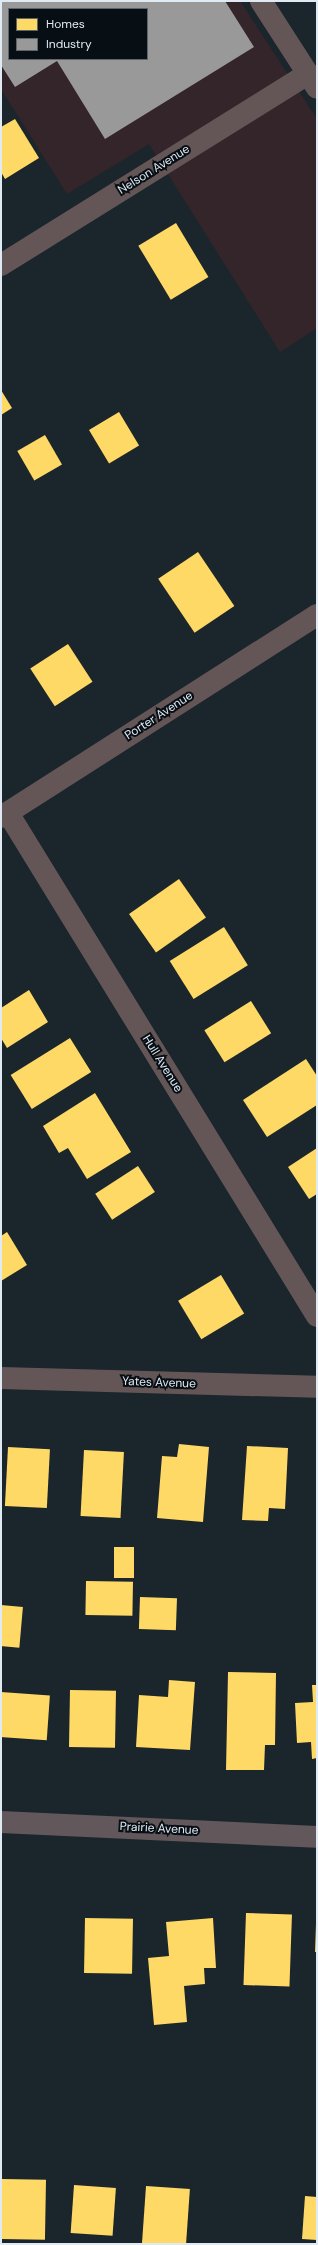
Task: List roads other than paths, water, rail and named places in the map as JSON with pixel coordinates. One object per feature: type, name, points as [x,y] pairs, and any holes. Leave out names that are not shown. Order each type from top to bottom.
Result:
[{"type":"main road","name":"Prairie Avenue","points":[[1,1822],[317,1837]]},
{"type":"street","points":[[262,1],[312,81]]},
{"type":"street","name":"Nelson Avenue","points":[[1,265],[312,81]]},
{"type":"street","name":"Porter Avenue","points":[[4,815],[317,615]]},
{"type":"street","name":"Hull Avenue","points":[[4,815],[317,1316]]},
{"type":"street","name":"Yates Avenue","points":[[1,1378],[317,1387]]}]
